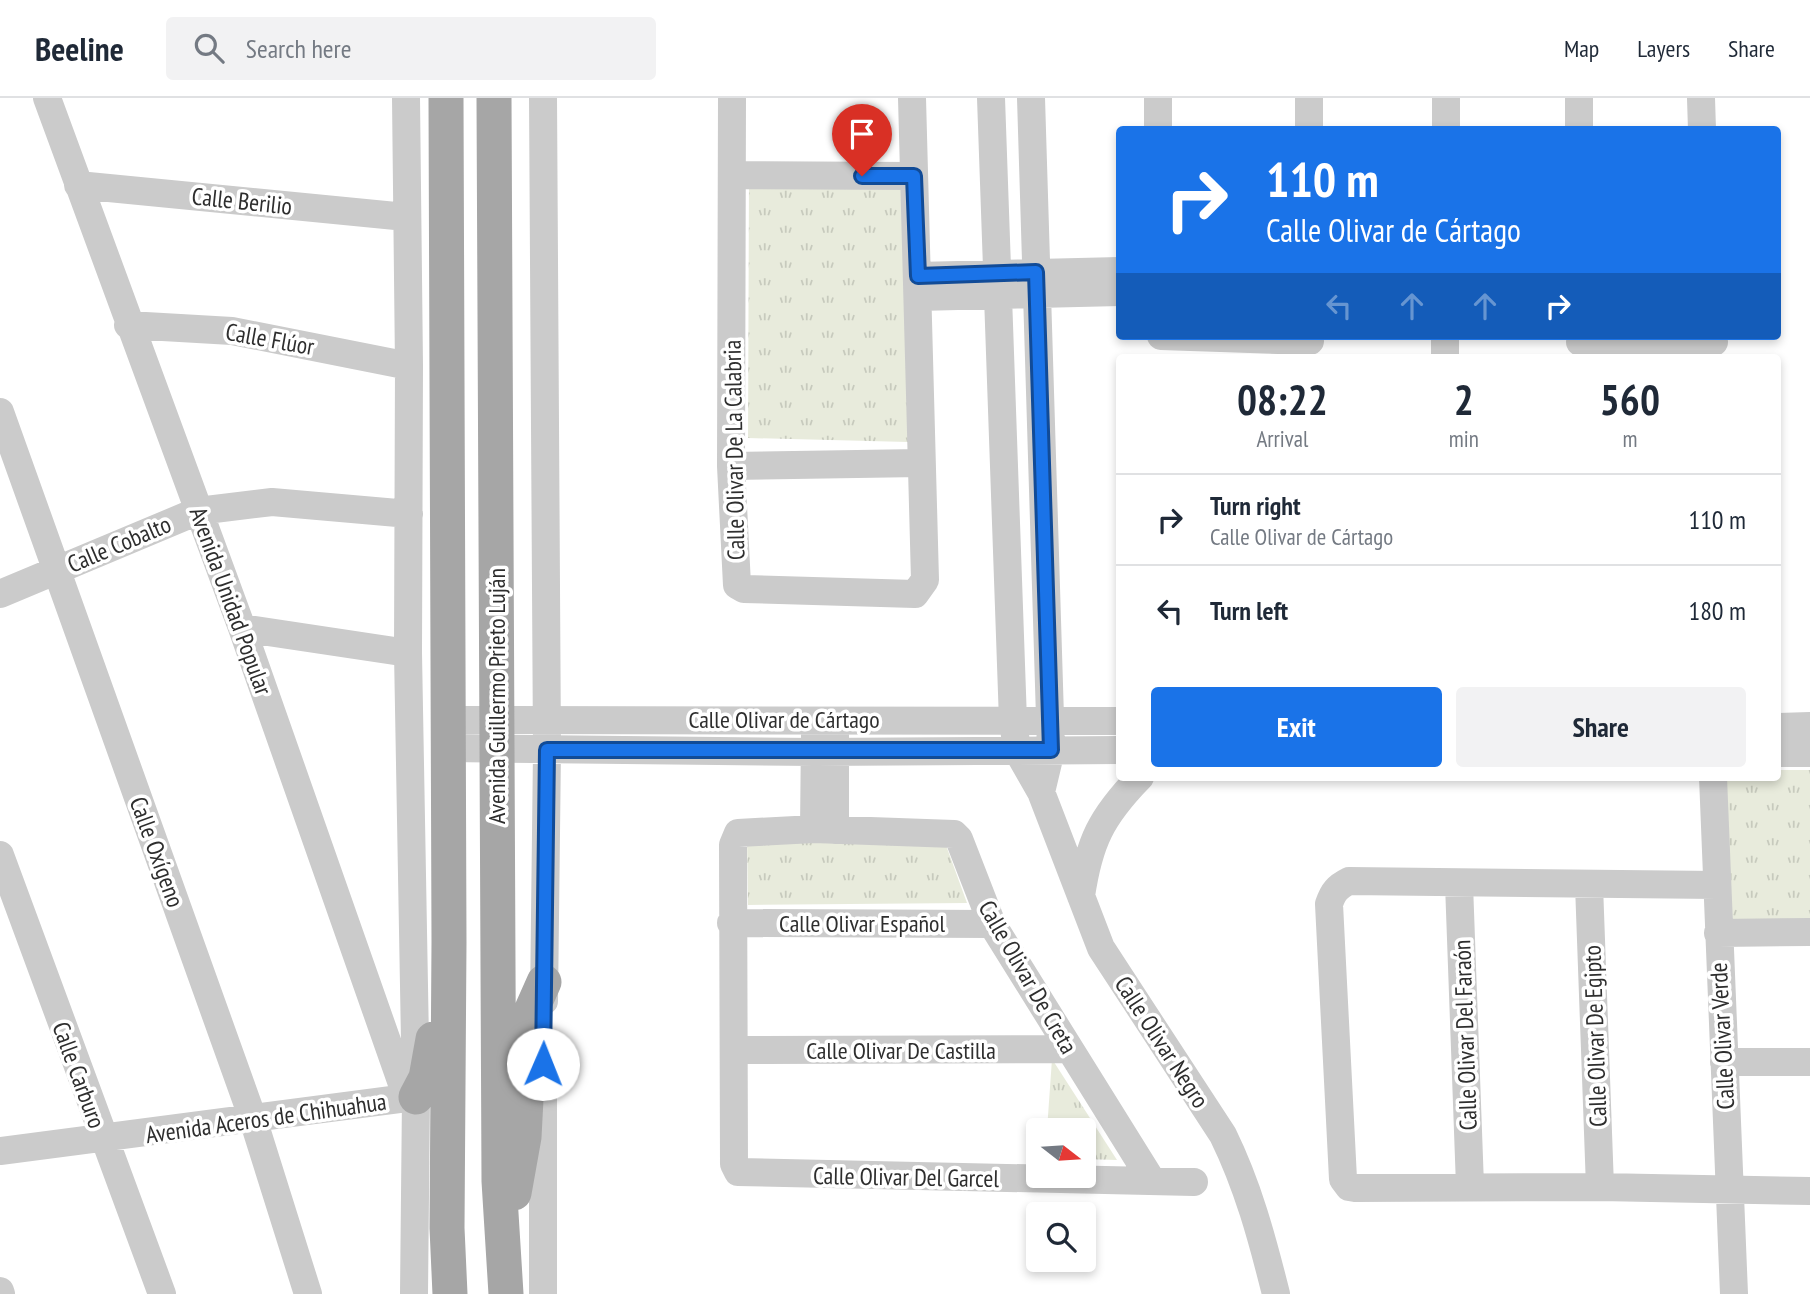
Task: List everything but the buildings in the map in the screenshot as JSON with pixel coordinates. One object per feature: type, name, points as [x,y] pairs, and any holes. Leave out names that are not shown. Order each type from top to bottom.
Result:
[{"type":"main road","name":"Avenida Guillermo Prieto Luján","points":[[494,98],[499,1181],[506,1294]]},
{"type":"main road","name":"Avenida Guillermo Prieto Luján","points":[[444,102],[449,942],[447,1227],[450,1294]]},
{"type":"main road","points":[[412,1098],[423,1085],[428,1066],[449,942]]},
{"type":"main road","points":[[503,1248],[524,1137],[532,1009],[544,982]]},
{"type":"street","name":"Avenida Unidad Popular","points":[[47,98],[412,1098]]},
{"type":"street","points":[[406,98],[414,1294]]},
{"type":"street","name":"Avenida Guillermo Prieto Luján","points":[[543,98],[547,719],[543,1294]]},
{"type":"street","name":"Calle Olivar De La Calabria","points":[[732,98],[731,466],[736,581],[740,588],[915,594],[925,580],[912,98]]},
{"type":"street","points":[[991,98],[1013,721],[1017,750]]},
{"type":"street","points":[[1031,98],[1051,750],[1041,792]]},
{"type":"street","points":[[1158,98],[1158,126]]},
{"type":"street","points":[[1309,98],[1309,126]]},
{"type":"street","points":[[1446,126],[1447,98]]},
{"type":"street","points":[[1579,98],[1579,126]]},
{"type":"street","points":[[1701,98],[1702,126]]},
{"type":"street","points":[[732,175],[914,176]]},
{"type":"street","name":"Calle Berilio","points":[[78,185],[406,217]]},
{"type":"street","points":[[918,287],[1036,283],[1116,272]]},
{"type":"street","points":[[1036,283],[1116,292]]},
{"type":"street","name":"Calle Flúor","points":[[128,325],[232,331],[409,366]]},
{"type":"street","points":[[1227,340],[1310,345]]},
{"type":"street","points":[[1580,345],[1714,345]]},
{"type":"street","name":"Calle Oxígeno","points":[[0,412],[253,1119],[308,1294]]},
{"type":"street","points":[[731,466],[920,463]]},
{"type":"street","name":"Calle Cobalto","points":[[0,594],[198,511],[272,502],[409,514]]},
{"type":"street","points":[[242,628],[408,653]]},
{"type":"street","name":"Calle Olivar de Cártago","points":[[448,734],[496,733],[547,719],[1116,721]]},
{"type":"street","points":[[825,719],[825,830]]},
{"type":"street","points":[[1781,727],[1810,726]]},
{"type":"street","name":"Calle Olivar de Cártago","points":[[496,733],[547,750],[1116,750]]},
{"type":"street","name":"Calle Olivar Negro","points":[[1017,750],[1041,792],[1101,948],[1223,1135],[1259,1225],[1276,1294]]},
{"type":"street","points":[[1781,753],[1810,753]]},
{"type":"street","points":[[1080,899],[1086,858],[1096,830],[1116,802],[1136,781]]},
{"type":"street","name":"Calle Olivar Verde","points":[[1713,781],[1734,1294]]},
{"type":"street","name":"Calle Olivar De Creta","points":[[744,1174],[738,1172],[734,1164],[731,923],[733,845],[738,833],[825,830],[954,834],[960,839],[992,923],[1152,1181]]},
{"type":"street","name":"Calle Carburo","points":[[0,855],[162,1294]]},
{"type":"street","points":[[1717,885],[1589,886],[1349,881],[1333,893],[1329,904],[1345,1184],[1355,1188],[1600,1186],[1810,1191]]},
{"type":"street","name":"Calle Olivar Del Faraón","points":[[1459,884],[1470,1186]]},
{"type":"street","name":"Calle Olivar De Egipto","points":[[1589,886],[1600,1186]]},
{"type":"street","name":"Calle Olivar Español","points":[[731,923],[992,923]]},
{"type":"street","points":[[1718,933],[1810,932]]},
{"type":"street","name":"Calle Olivar De Castilla","points":[[734,1050],[1069,1049]]},
{"type":"street","points":[[1724,1062],[1810,1062]]},
{"type":"street","name":"Avenida Aceros de Chihuahua","points":[[0,1152],[412,1098]]},
{"type":"street","name":"Calle Olivar Del Garcel","points":[[744,1174],[1194,1182]]},
{"type":"green space","points":[[749,180],[902,181],[908,442],[748,438]]},
{"type":"green space","points":[[1781,770],[1810,770],[1810,922],[1735,922],[1728,915],[1721,781],[1781,781]]},
{"type":"green space","points":[[747,836],[943,837],[967,903],[748,905]]},
{"type":"green space","points":[[1052,1059],[1090,1118],[1048,1118]]},
{"type":"green space","points":[[1096,1127],[1117,1160],[1096,1159]]},
{"type":"route","points":[[543,1064],[547,750],[1051,750],[1036,272],[918,276],[914,176],[862,176]]}]
